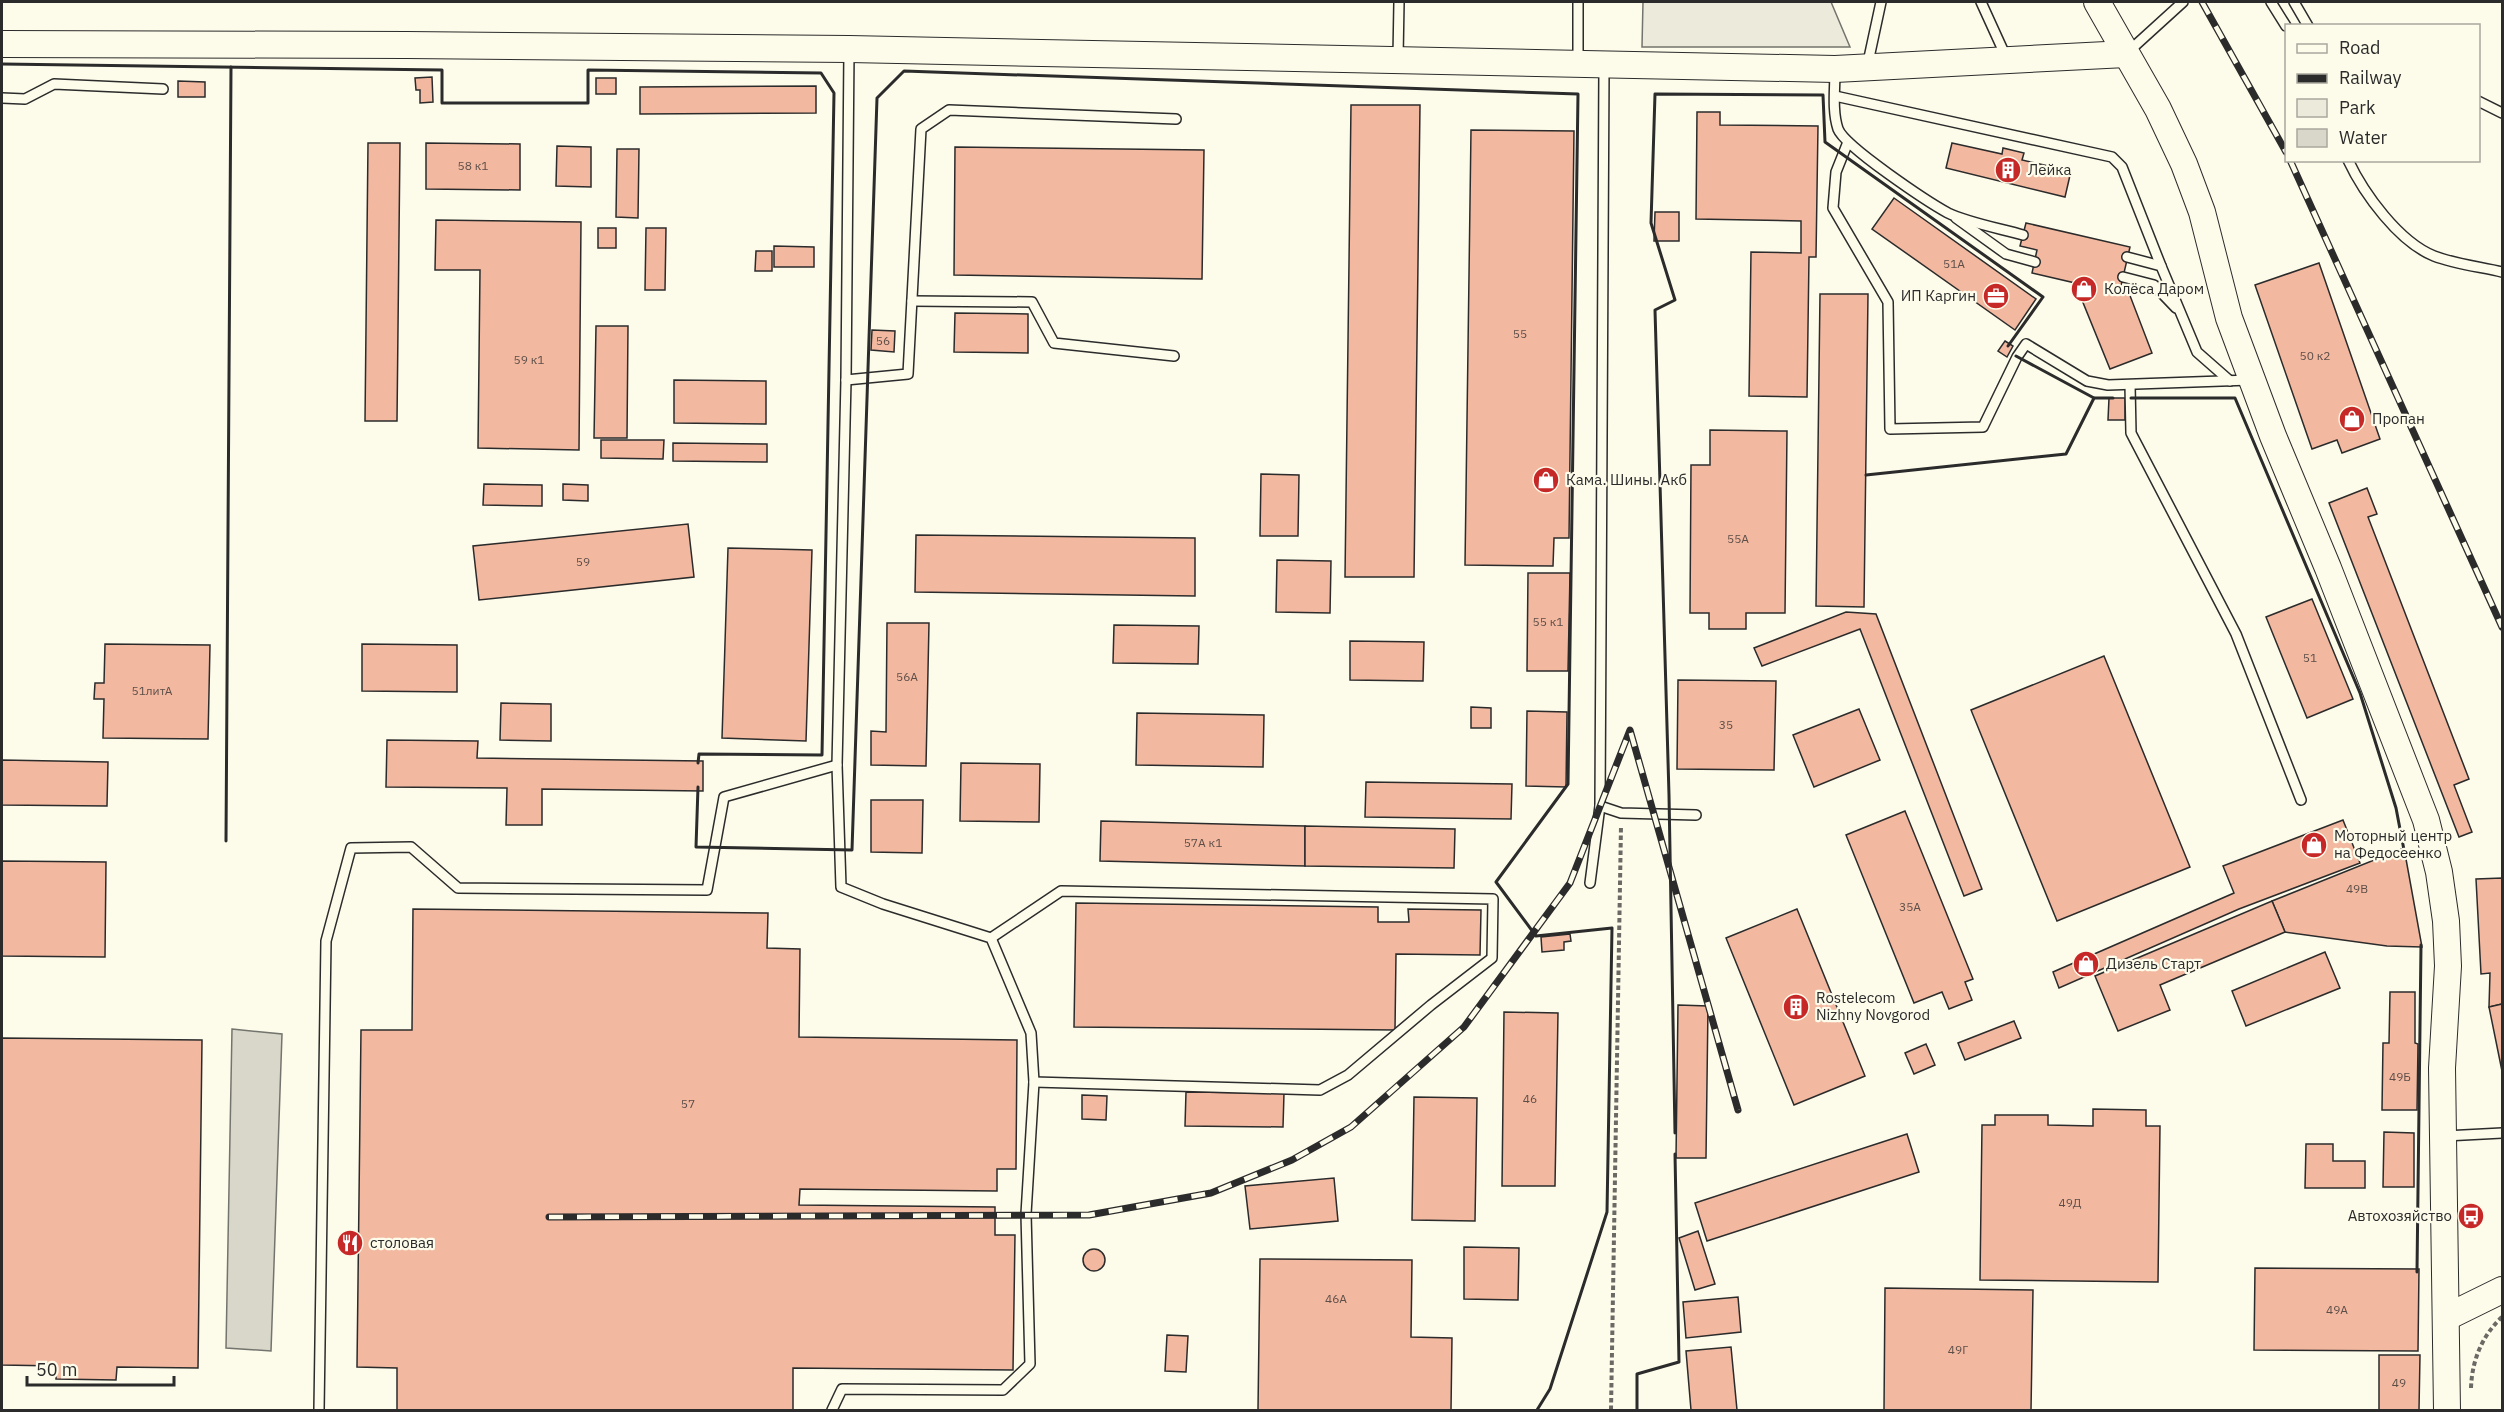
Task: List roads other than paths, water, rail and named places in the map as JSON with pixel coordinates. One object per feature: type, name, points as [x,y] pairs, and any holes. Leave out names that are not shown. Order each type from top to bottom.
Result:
[{"type":"street","points":[[2097,2],[2158,109],[2184,164],[2202,212],[2229,318],[2241,380],[2426,820],[2439,872],[2446,921],[2448,966],[2442,1068],[2447,1410]]},
{"type":"street","points":[[2,44],[849,49],[1835,69],[2126,54]]},
{"type":"street","points":[[2447,1317],[2502,1290]]},
{"type":"lane","points":[[1398,60],[1399,2]]},
{"type":"lane","points":[[1578,2],[1578,64]]},
{"type":"lane","points":[[1867,69],[1881,2]]},
{"type":"lane","points":[[1982,2],[2008,61]]},
{"type":"lane","points":[[2126,54],[2183,2]]},
{"type":"lane","points":[[2271,2],[2285,24]]},
{"type":"lane","points":[[2294,2],[2307,24]]},
{"type":"lane","points":[[849,49],[846,380],[837,765],[841,887],[883,904],[991,938]]},
{"type":"lane","points":[[1590,883],[1600,806],[1604,64]]},
{"type":"lane","points":[[1835,69],[1834,96],[1839,131],[1848,142],[2006,254],[2034,262]]},
{"type":"lane","points":[[2,98],[25,99],[54,84],[163,89]]},
{"type":"lane","points":[[1834,96],[2112,158],[2122,167],[2197,352],[2241,380]]},
{"type":"lane","points":[[2480,102],[2502,113]]},
{"type":"lane","points":[[846,380],[908,374],[921,129],[949,110],[1176,119]]},
{"type":"lane","points":[[1848,142],[1836,172],[1833,208],[1888,302],[1890,429],[1983,427],[2017,357],[2026,344],[2087,381],[2108,385],[2241,380]]},
{"type":"lane","points":[[2349,162],[2372,202],[2403,235],[2433,256],[2502,272]]},
{"type":"lane","points":[[1949,213],[2023,235]]},
{"type":"lane","points":[[2127,257],[2161,266]]},
{"type":"lane","points":[[2123,277],[2154,285],[2181,314]]},
{"type":"lane","points":[[912,301],[1032,302],[1054,343],[1174,356]]},
{"type":"lane","points":[[2130,385],[2131,433],[2236,634],[2301,800]]},
{"type":"lane","points":[[319,1410],[326,941],[351,848],[411,847],[458,888],[707,890],[724,797],[837,765]]},
{"type":"lane","points":[[1600,806],[1621,813],[1696,815]]},
{"type":"lane","points":[[991,938],[1061,891],[1493,899],[1492,958],[1431,1005],[1348,1075],[1320,1090],[1034,1082]]},
{"type":"lane","points":[[832,1410],[842,1389],[1003,1390],[1030,1364],[1026,1214],[1034,1082],[1030,1034],[991,938]]},
{"type":"lane","points":[[2442,1137],[2502,1133]]},
{"type":"water","points":[[232,1029],[282,1034],[271,1351],[226,1348]]},
{"type":"railway","points":[[2202,2],[2285,150]]},
{"type":"railway","points":[[2291,162],[2502,627]]},
{"type":"railway","points":[[549,1217],[1089,1215],[1211,1193],[1292,1160],[1351,1127],[1464,1027],[1570,883],[1630,730],[1738,1110]]},
{"type":"place","name":"Лейка","points":[[2008,170]]},
{"type":"place","name":"Колёса Даром","points":[[2084,289]]},
{"type":"place","name":"ИП Каргин","points":[[1996,296]]},
{"type":"place","name":"Пропан","points":[[2352,419]]},
{"type":"place","name":"Кама. Шины. Акб","points":[[1546,480]]},
{"type":"place","name":"Моторный центр на Федосеенко","points":[[2314,845]]},
{"type":"place","name":"Дизель Старт","points":[[2086,964]]},
{"type":"place","name":"Rostelecom Nizhny Novgorod","points":[[1796,1007]]},
{"type":"place","name":"Автохозяйство","points":[[2471,1216]]},
{"type":"place","name":"столовая","points":[[350,1243]]}]
